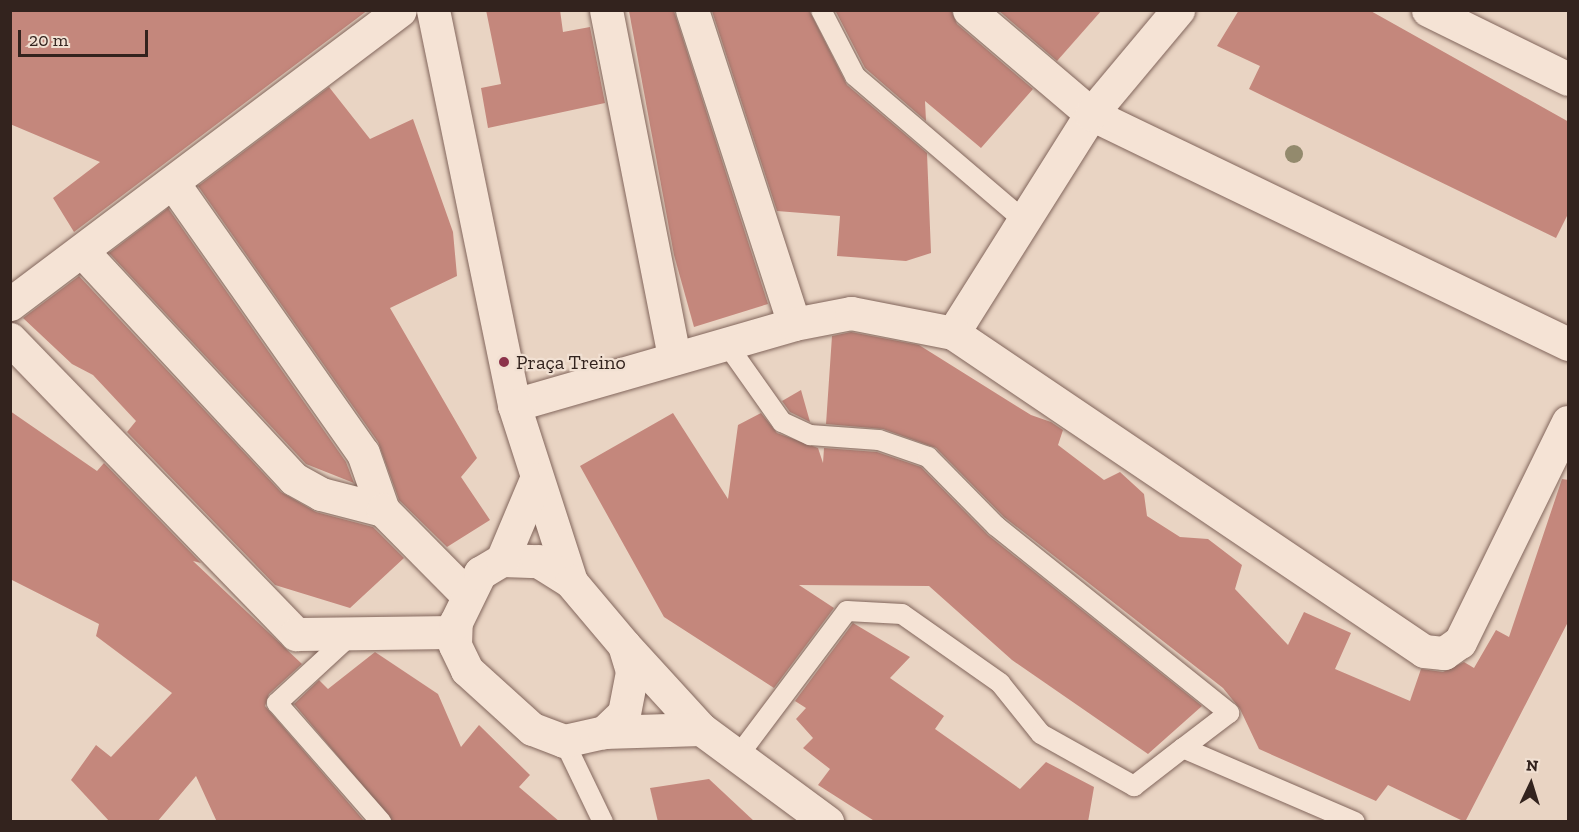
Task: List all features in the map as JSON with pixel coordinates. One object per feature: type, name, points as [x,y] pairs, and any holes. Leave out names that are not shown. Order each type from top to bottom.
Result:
[{"type":"street","points":[[10,304],[400,10]]},
{"type":"street","points":[[433,10],[514,405],[571,582]]},
{"type":"street","points":[[606,10],[674,358]]},
{"type":"street","points":[[692,10],[794,324]]},
{"type":"street","points":[[969,10],[1091,114],[1569,344]]},
{"type":"street","points":[[953,333],[1027,223],[1091,114],[1178,10]]},
{"type":"street","points":[[1428,10],[1569,79]]},
{"type":"street","points":[[173,183],[363,453],[382,510],[466,594]]},
{"type":"street","points":[[82,251],[294,479],[321,494],[382,510]]},
{"type":"street","points":[[514,405],[794,324],[851,313],[953,333],[1424,651],[1444,653],[1460,642],[1564,442]]},
{"type":"street","points":[[10,339],[296,634],[455,632]]},
{"type":"street","points":[[502,560],[536,479]]},
{"type":"street","points":[[701,729],[604,732],[564,741],[531,729],[467,670],[455,645],[455,632],[466,594],[480,573],[502,560],[538,561],[571,582],[624,645],[701,729],[827,822]]},
{"type":"street","points":[[604,732],[624,713],[632,672],[624,645]]},
{"type":"lane","points":[[821,10],[855,76],[1027,223]]},
{"type":"lane","points":[[726,343],[782,422],[810,435],[879,440],[928,457],[996,526],[1229,713],[1134,786],[1041,734],[1000,683],[902,614],[847,610],[738,756]]},
{"type":"lane","points":[[352,634],[277,703],[381,822]]},
{"type":"lane","points":[[564,741],[603,822]]},
{"type":"lane","points":[[1183,748],[1354,822]]},
{"type":"building","points":[[10,10],[368,10],[74,232],[53,198],[100,162],[10,124]]},
{"type":"building","points":[[486,10],[560,10],[563,32],[590,27],[605,103],[488,128],[481,88],[501,84]]},
{"type":"building","points":[[809,10],[847,85],[927,153],[931,253],[906,261],[837,256],[840,216],[777,211],[712,11]]},
{"type":"building","points":[[835,10],[951,10],[957,24],[1033,89],[981,148],[925,101],[926,121],[865,68]]},
{"type":"building","points":[[998,10],[1102,10],[1057,61]]},
{"type":"building","points":[[1239,10],[1369,10],[1569,122],[1569,212],[1556,238],[1249,89],[1260,66],[1217,46]]},
{"type":"building","points":[[629,11],[674,11],[768,304],[694,327],[674,255]]},
{"type":"building","points":[[329,87],[370,139],[413,119],[453,232],[457,276],[390,308],[477,458],[461,477],[490,520],[447,547],[399,500],[378,442],[198,186]]},
{"type":"building","points":[[168,208],[346,462],[354,483],[306,464],[109,253]]},
{"type":"building","points":[[79,276],[281,492],[316,512],[373,527],[404,558],[350,608],[275,585],[127,432],[136,421],[93,375],[72,364],[23,318]]},
{"type":"building","points":[[851,332],[919,345],[1031,415],[1051,422],[1063,430],[1058,445],[1104,480],[1120,472],[1144,494],[1147,516],[1180,537],[1208,539],[1242,565],[1235,589],[1288,645],[1304,612],[1351,633],[1335,669],[1410,701],[1421,669],[1443,672],[1464,662],[1474,668],[1496,630],[1509,637],[1562,479],[1569,480],[1569,620],[1465,822],[1388,785],[1376,801],[1259,749],[1240,709],[1223,688],[1004,517],[936,448],[883,429],[826,424],[832,336]]},
{"type":"building","points":[[801,390],[810,422],[790,412],[782,401]]},
{"type":"building","points":[[10,411],[97,471],[104,463],[201,563],[193,561],[302,664],[269,694],[265,706],[365,822],[217,822],[196,776],[157,822],[110,822],[71,780],[96,745],[111,757],[172,693],[96,636],[99,624],[10,579]]},
{"type":"building","points":[[673,413],[728,499],[738,425],[761,413],[777,433],[818,448],[823,463],[824,448],[877,452],[921,467],[988,535],[1202,706],[1148,754],[1012,660],[929,586],[799,585],[834,608],[774,688],[664,617],[580,466]]},
{"type":"building","points":[[853,623],[910,657],[890,678],[944,716],[935,729],[1020,789],[1046,762],[1094,787],[1088,822],[876,822],[818,785],[830,769],[803,748],[813,738],[796,719],[806,708],[795,701]]},
{"type":"building","points":[[375,652],[438,694],[461,747],[479,725],[530,775],[519,787],[560,822],[393,822],[294,704],[319,680],[328,689]]},
{"type":"building","points":[[709,779],[755,822],[658,822],[650,788]]},
{"type":"place","name":"Praça Treino","points":[[504,362]]}]
